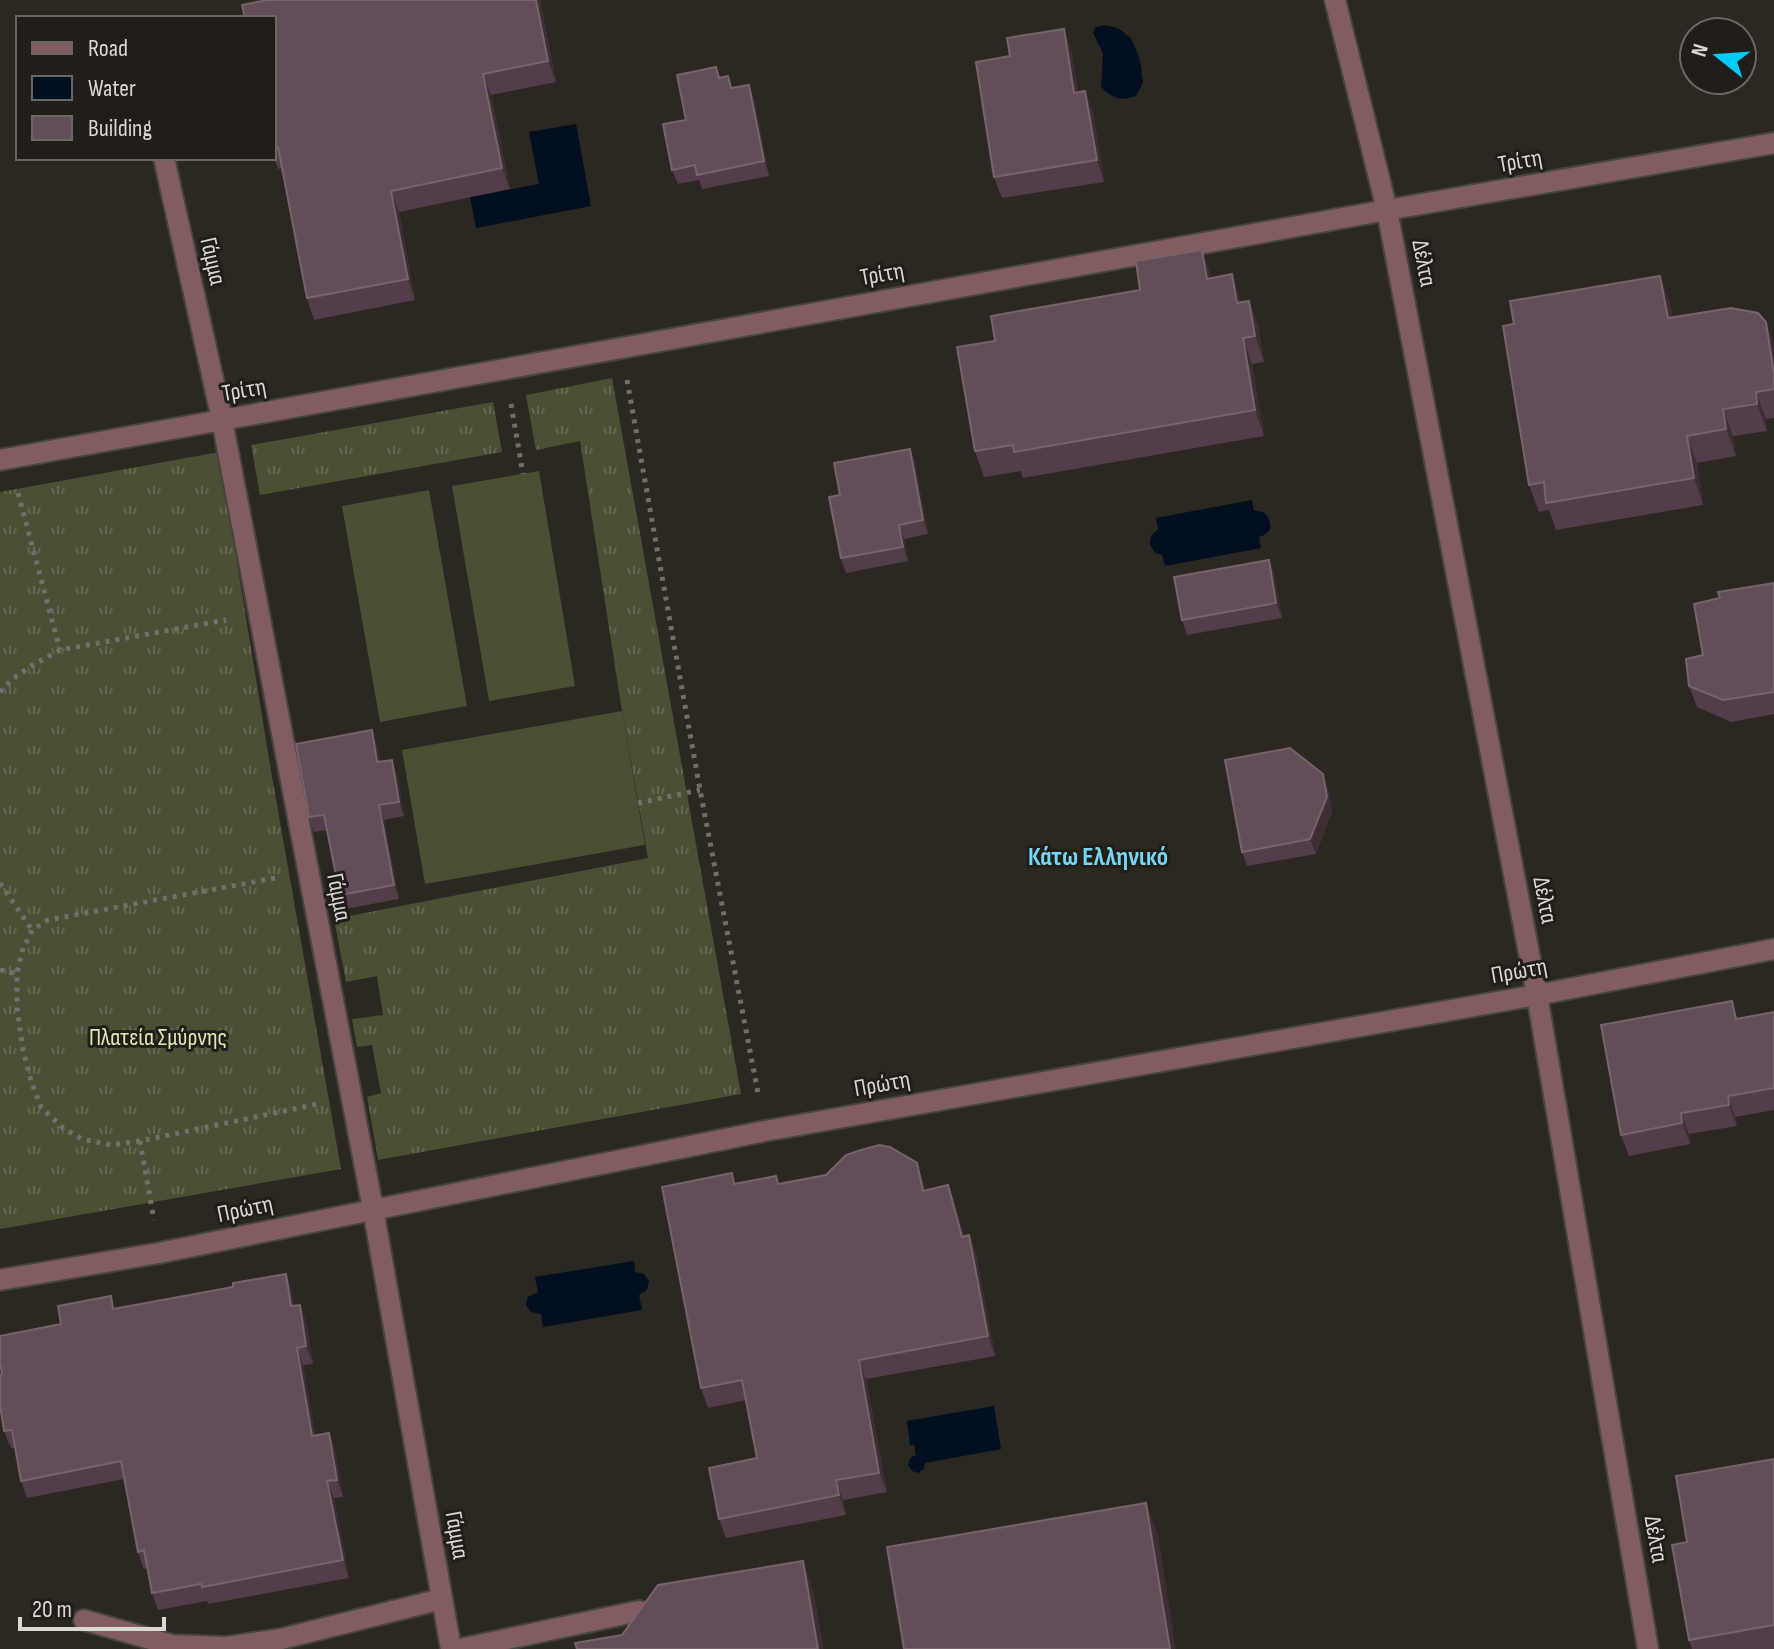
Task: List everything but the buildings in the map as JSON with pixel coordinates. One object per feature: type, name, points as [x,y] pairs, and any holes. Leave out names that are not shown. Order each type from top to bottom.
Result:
[{"type":"street","name":"Δέλτα","points":[[1335,0],[1387,210],[1537,995],[1648,1649]]},
{"type":"street","name":"Τρίτη","points":[[4,459],[1774,143]]},
{"type":"street","name":"Γάμμα","points":[[164,160],[222,420],[373,1209],[451,1649]]},
{"type":"street","name":"Πρώτη","points":[[0,1280],[159,1253],[765,1131],[1537,995],[1774,949]]},
{"type":"street","points":[[84,1620],[172,1645],[226,1647],[281,1639],[442,1599]]},
{"type":"street","points":[[460,1649],[639,1611]]},
{"type":"path","points":[[621,348],[765,1131]]},
{"type":"path","points":[[505,369],[523,474]]},
{"type":"path","points":[[4,459],[60,650]]},
{"type":"path","points":[[0,692],[31,666],[60,650],[259,613]]},
{"type":"path","points":[[638,803],[700,790]]},
{"type":"path","points":[[308,871],[48,920],[32,930],[22,951],[17,974],[17,1008],[23,1050],[41,1107],[63,1128],[82,1139],[111,1145],[350,1097]]},
{"type":"path","points":[[0,883],[32,930]]},
{"type":"path","points":[[0,970],[17,974]]},
{"type":"path","points":[[140,1141],[159,1253]]},
{"type":"green space","points":[[612,378],[741,1094],[378,1160],[367,1097],[381,1093],[372,1045],[357,1047],[352,1019],[383,1015],[377,976],[346,982],[334,919],[648,858],[580,441],[536,450],[526,395]]},
{"type":"green space","points":[[493,402],[502,452],[260,495],[251,445]]},
{"type":"green space","name":"Πλατεία Σμύρνης","points":[[219,452],[341,1169],[0,1229],[0,492]]},
{"type":"green space","points":[[539,471],[575,686],[489,701],[452,486]]},
{"type":"green space","points":[[429,490],[467,706],[380,722],[342,506]]},
{"type":"green space","points":[[622,711],[645,845],[425,884],[402,750]]},
{"type":"water","points":[[1105,25],[1118,28],[1131,38],[1140,60],[1143,82],[1136,96],[1117,98],[1101,87],[1103,53],[1093,33],[1096,27]]},
{"type":"water","points":[[576,124],[591,206],[476,228],[470,197],[539,184],[529,132]]},
{"type":"water","points":[[1252,500],[1254,511],[1265,513],[1270,522],[1270,530],[1259,537],[1261,548],[1165,566],[1162,555],[1154,552],[1150,544],[1151,536],[1158,529],[1156,518]]},
{"type":"water","points":[[634,1261],[635,1272],[644,1274],[649,1281],[647,1290],[639,1295],[642,1310],[543,1327],[541,1314],[531,1312],[526,1305],[528,1297],[538,1292],[535,1277]]},
{"type":"water","points":[[994,1406],[1001,1449],[925,1463],[924,1469],[918,1473],[912,1471],[908,1465],[910,1458],[916,1455],[914,1445],[910,1445],[907,1421]]},
{"type":"district","name":"Κάτω Ελληνικό","points":[[1098,857]]}]
